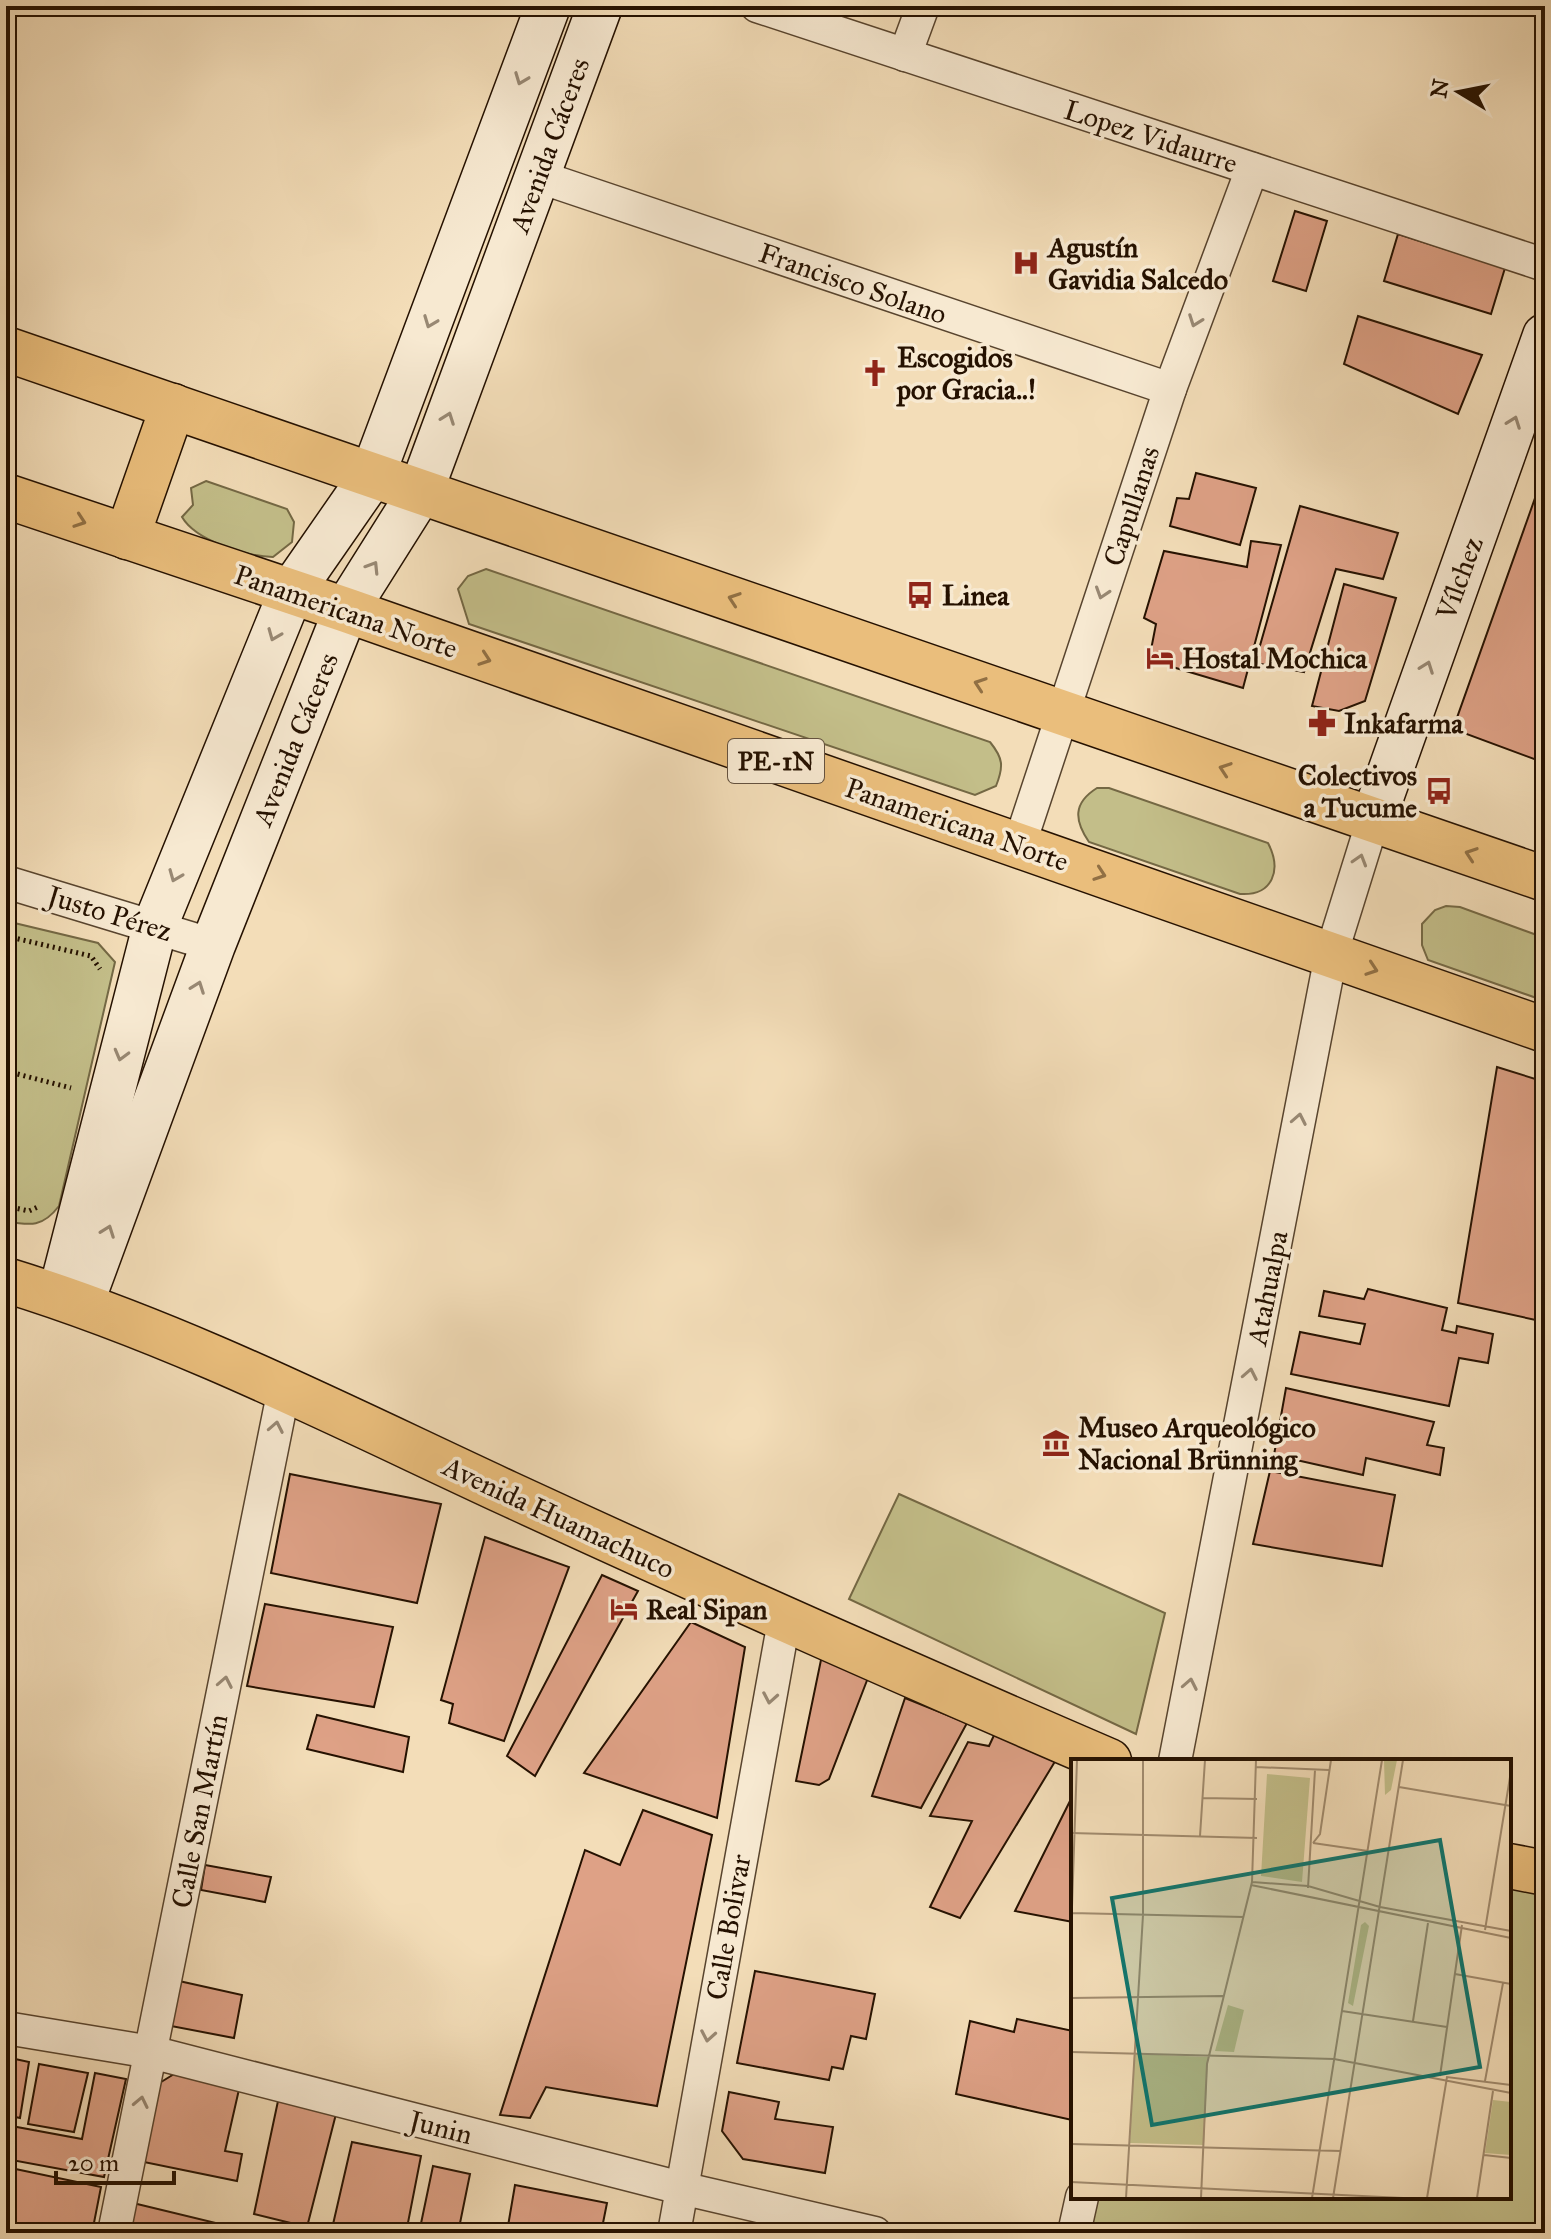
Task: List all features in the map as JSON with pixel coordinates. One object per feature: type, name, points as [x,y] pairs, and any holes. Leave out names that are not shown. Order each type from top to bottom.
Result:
[{"type":"main road","points":[[6,349],[1545,879]]},
{"type":"main road","points":[[127,537],[173,406]]},
{"type":"main road","name":"Panamericana Norte","points":[[6,496],[346,610],[1545,1030]]},
{"type":"main road","name":"Avenida Huamachuco","points":[[6,1280],[70,1300],[284,1389],[784,1621],[1104,1759]]},
{"type":"main road","points":[[1511,1866],[1545,1873]]},
{"type":"street","name":"Avenida Cáceres","points":[[70,1300],[155,926],[291,592],[373,474],[548,6]]},
{"type":"street","name":"Avenida Cáceres","points":[[70,1300],[346,610],[421,491],[600,6]]},
{"type":"street","name":"Lopez Vidaurre","points":[[757,6],[1545,265]]},
{"type":"street","points":[[905,55],[923,6]]},
{"type":"street","name":"Capullanas","points":[[1019,846],[1170,389],[1252,169]]},
{"type":"street","name":"Francisco Solano","points":[[537,176],[1170,389]]},
{"type":"street","name":"Vílchez","points":[[1373,820],[1545,336]]},
{"type":"street","name":"Atahualpa","points":[[1175,1759],[1331,955],[1373,820]]},
{"type":"street","name":"Justo Pérez","points":[[6,882],[213,945]]},
{"type":"street","name":"Calle San Martín","points":[[114,2233],[284,1389]]},
{"type":"street","name":"Calle Bolivar","points":[[674,2233],[784,1621]]},
{"type":"street","name":"Junin","points":[[6,2028],[151,2052],[681,2188],[875,2233]]},
{"type":"street","points":[[1074,2233],[1082,2199]]},
{"type":"path","points":[[6,936],[91,956],[99,971]]},
{"type":"path","points":[[6,1071],[72,1088]]},
{"type":"path","points":[[69,1102],[76,1073]]},
{"type":"path","points":[[6,1206],[29,1211],[46,1200]]},
{"type":"shaded area","points":[[206,481],[287,509],[294,522],[292,542],[273,557],[262,556],[223,546],[198,533],[182,517],[193,505],[191,488]]},
{"type":"shaded area","points":[[486,569],[990,742],[1001,762],[996,786],[975,795],[469,624],[458,589],[468,576]]},
{"type":"shaded area","points":[[1097,788],[1109,788],[1268,843],[1274,863],[1272,879],[1260,891],[1240,894],[1089,842],[1078,812],[1084,800]]},
{"type":"shaded area","points":[[1446,906],[1460,907],[1545,938],[1545,1001],[1428,960],[1422,945],[1422,924],[1435,910]]},
{"type":"shaded area","points":[[6,921],[98,943],[115,962],[59,1206],[47,1218],[30,1224],[6,1221]]},
{"type":"shaded area","points":[[899,1494],[1165,1613],[1136,1734],[849,1599]]},
{"type":"shaded area","points":[[1511,1866],[1545,1873],[1545,2233],[1074,2233],[1082,2199],[1511,2199]]},
{"type":"building","points":[[1295,211],[1327,221],[1306,291],[1273,281]]},
{"type":"building","points":[[1398,234],[1505,268],[1491,314],[1384,281]]},
{"type":"building","points":[[1358,316],[1482,355],[1458,414],[1344,364]]},
{"type":"building","points":[[1545,470],[1545,763],[1453,729]]},
{"type":"building","points":[[1196,473],[1256,488],[1240,545],[1170,526],[1177,498],[1189,499]]},
{"type":"building","points":[[1300,506],[1398,533],[1383,579],[1336,569],[1304,672],[1255,663]]},
{"type":"building","points":[[1251,541],[1281,545],[1243,688],[1149,660],[1156,624],[1144,618],[1164,551],[1247,567]]},
{"type":"building","points":[[1344,584],[1396,598],[1365,701],[1339,711],[1312,706]]},
{"type":"building","points":[[1497,1067],[1545,1082],[1545,1322],[1458,1303]]},
{"type":"building","points":[[1368,1289],[1447,1308],[1442,1330],[1456,1333],[1457,1326],[1493,1334],[1488,1363],[1459,1358],[1449,1406],[1291,1374],[1300,1332],[1360,1344],[1365,1324],[1319,1316],[1324,1291],[1364,1299]]},
{"type":"building","points":[[1286,1388],[1434,1422],[1427,1445],[1444,1448],[1440,1475],[1366,1458],[1363,1475],[1274,1455]]},
{"type":"building","points":[[1270,1471],[1395,1495],[1382,1566],[1253,1544]]},
{"type":"building","points":[[290,1474],[441,1504],[417,1603],[271,1573]]},
{"type":"building","points":[[485,1537],[569,1567],[504,1741],[449,1723],[453,1704],[441,1700]]},
{"type":"building","points":[[602,1575],[638,1591],[535,1776],[507,1756]]},
{"type":"building","points":[[265,1604],[393,1627],[374,1707],[247,1686]]},
{"type":"building","points":[[691,1622],[745,1647],[717,1818],[584,1773]]},
{"type":"building","points":[[822,1655],[871,1670],[829,1779],[819,1785],[796,1781]]},
{"type":"building","points":[[905,1698],[967,1723],[921,1808],[872,1796]]},
{"type":"building","points":[[317,1715],[409,1737],[403,1772],[307,1749]]},
{"type":"building","points":[[996,1731],[1065,1745],[960,1918],[930,1907],[972,1821],[930,1816],[968,1742],[989,1746]]},
{"type":"building","points":[[1071,1799],[1071,1922],[1015,1911]]},
{"type":"building","points":[[643,1810],[712,1835],[657,2106],[546,2087],[530,2118],[500,2115],[585,1850],[620,1865]]},
{"type":"building","points":[[205,1865],[271,1877],[265,1902],[201,1890]]},
{"type":"building","points":[[755,1971],[875,1994],[866,2039],[851,2036],[843,2069],[832,2067],[829,2080],[737,2063]]},
{"type":"building","points":[[179,1981],[242,1995],[234,2038],[171,2026]]},
{"type":"building","points":[[1017,2019],[1071,2031],[1071,2120],[956,2094],[970,2021],[1014,2032]]},
{"type":"building","points":[[6,2057],[29,2062],[20,2118],[6,2115]]},
{"type":"building","points":[[39,2064],[88,2073],[74,2132],[28,2124]]},
{"type":"building","points":[[179,2071],[240,2085],[225,2151],[242,2154],[237,2181],[139,2161],[153,2087]]},
{"type":"building","points":[[95,2073],[126,2079],[104,2177],[6,2159],[6,2125],[82,2139]]},
{"type":"building","points":[[729,2092],[779,2102],[775,2119],[833,2127],[825,2173],[743,2159],[722,2131]]},
{"type":"building","points":[[278,2101],[336,2114],[307,2227],[254,2214]]},
{"type":"building","points":[[352,2142],[421,2156],[406,2233],[331,2233]]},
{"type":"building","points":[[433,2166],[470,2174],[458,2233],[419,2233]]},
{"type":"building","points":[[6,2167],[101,2187],[92,2233],[6,2233]]},
{"type":"building","points":[[515,2185],[607,2203],[601,2233],[542,2233],[508,2226]]},
{"type":"building","points":[[133,2203],[257,2233],[126,2233]]},
{"type":"place","name":"Agustín Gavidia Salcedo","points":[[1026,263]]},
{"type":"place","name":"Escogidos por Gracia..!","points":[[875,373]]},
{"type":"place","name":"Linea","points":[[920,595]]},
{"type":"place","name":"Hostal Mochica","points":[[1160,658]]},
{"type":"place","name":"Inkafarma","points":[[1322,723]]},
{"type":"place","name":"Colectivos a Tucume","points":[[1439,791]]},
{"type":"place","name":"Museo Arqueológico Nacional Brünning","points":[[1056,1443]]},
{"type":"place","name":"Real Sipan","points":[[624,1609]]}]
